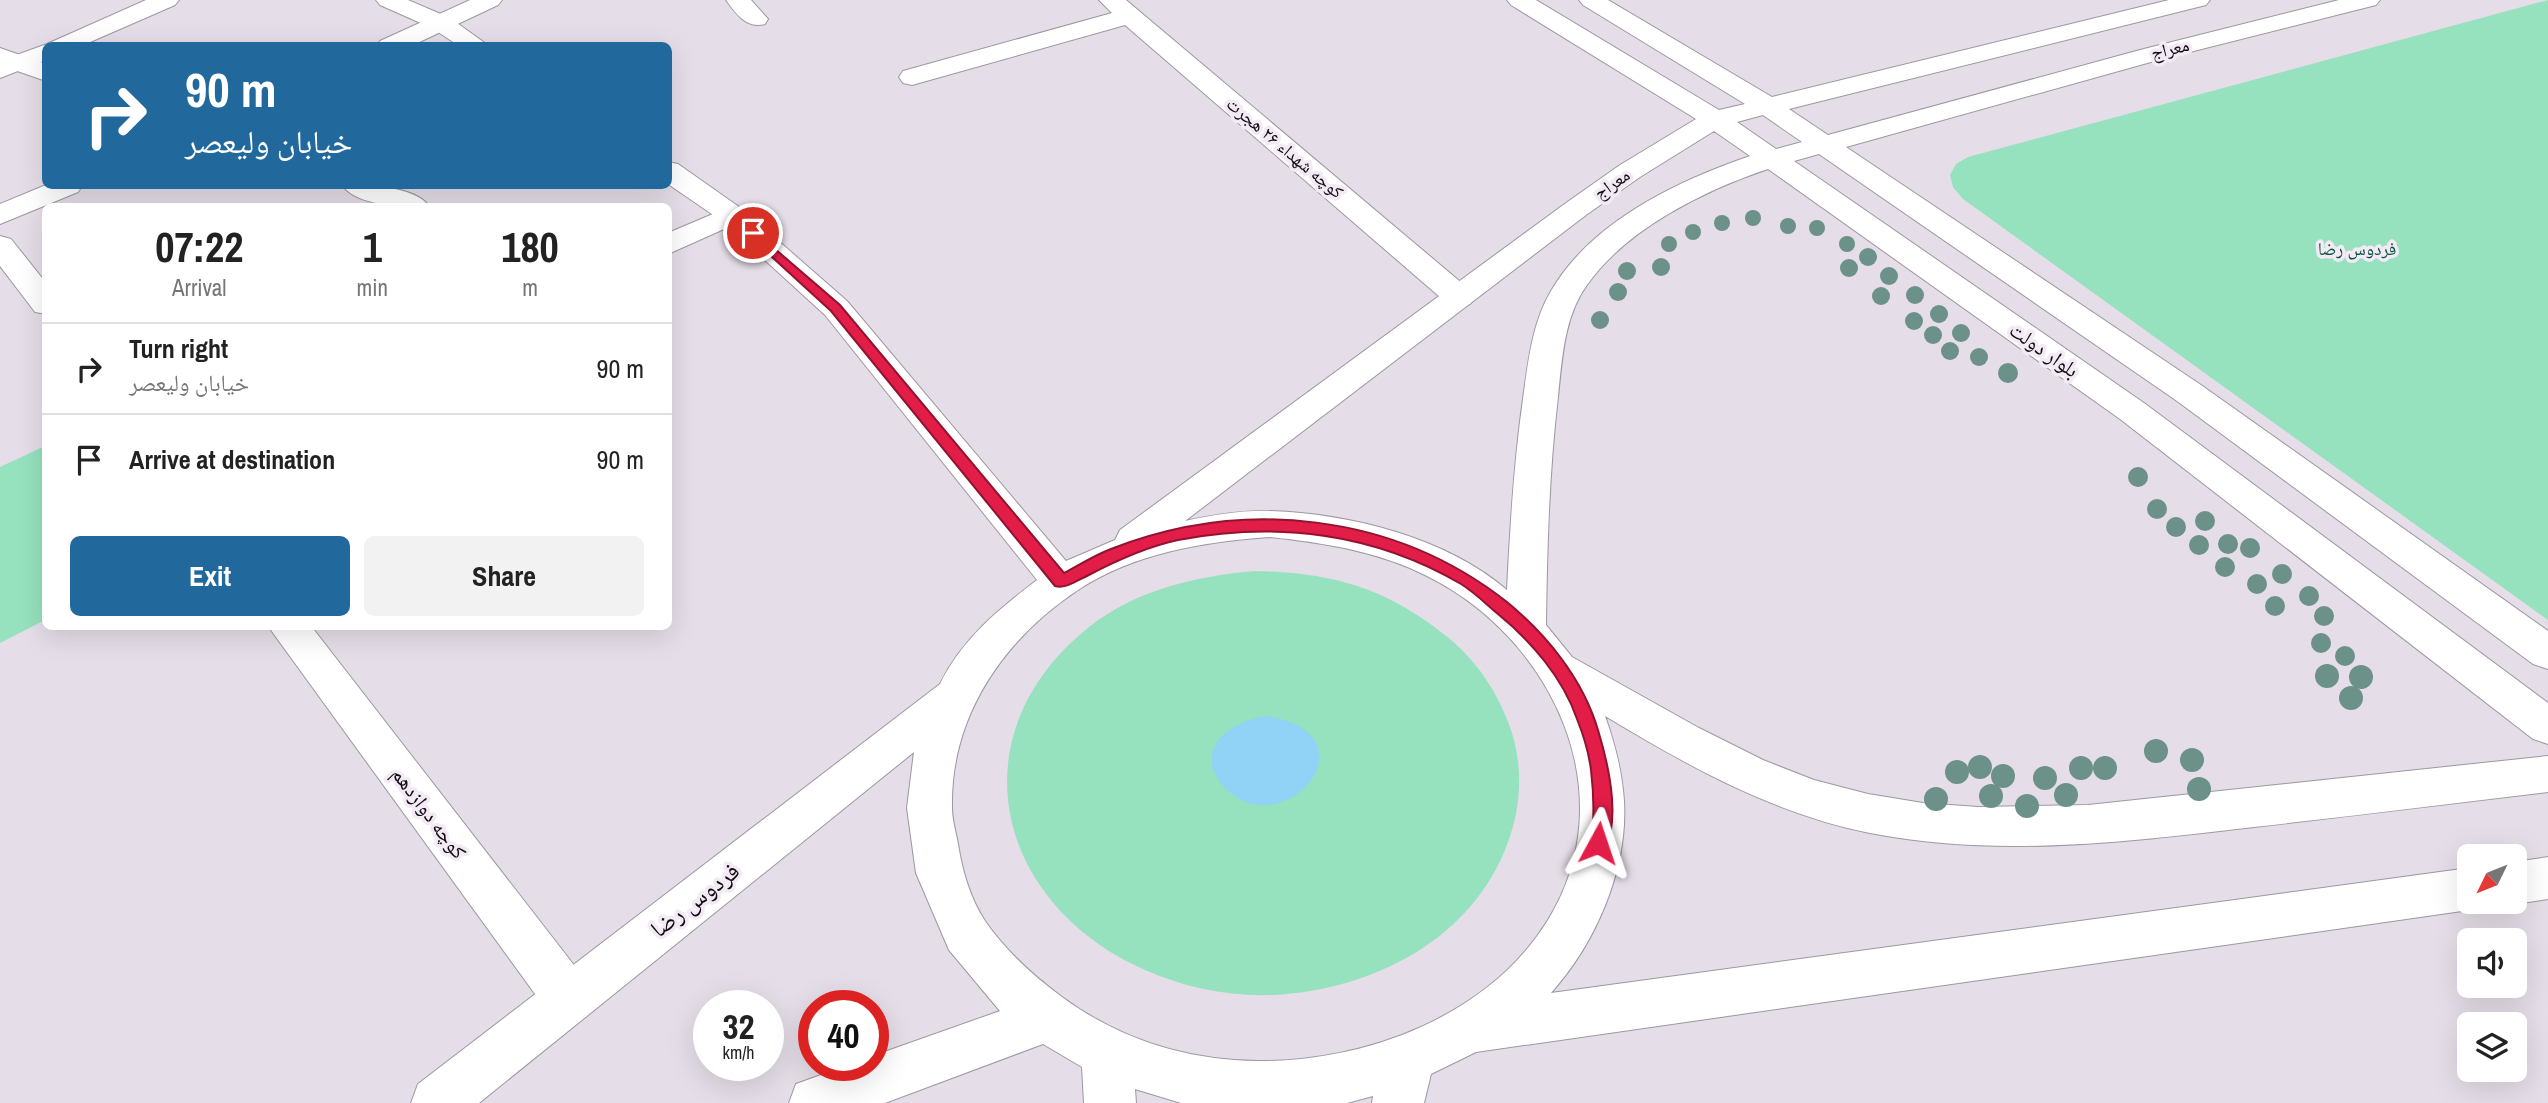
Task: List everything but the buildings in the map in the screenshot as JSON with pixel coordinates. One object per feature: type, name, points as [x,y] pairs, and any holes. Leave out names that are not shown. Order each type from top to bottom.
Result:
[{"type":"street","points":[[67,42],[167,0]]},
{"type":"street","points":[[388,0],[440,23],[471,42]]},
{"type":"street","points":[[398,42],[490,0]]},
{"type":"street","points":[[738,0],[756,19]]},
{"type":"street","name":"بلوار دولت","points":[[1520,0],[1715,119],[2132,411],[2548,727]]},
{"type":"street","points":[[1591,0],[1766,105],[2189,393],[2548,653]]},
{"type":"street","name":"معراج","points":[[1115,554],[1630,171],[1715,119],[2198,0]]},
{"type":"street","name":"معراج","points":[[1525,627],[1529,499],[1546,362],[1555,321],[1566,292],[1574,279],[1604,249],[1662,208],[1712,179],[1770,159],[2149,55],[2368,0]]},
{"type":"street","points":[[912,77],[1121,8]]},
{"type":"street","name":"کوچه شهداء ۲۶ هجرت","points":[[1121,8],[1459,297]]},
{"type":"street","points":[[5,63],[42,52]]},
{"type":"street","points":[[5,63],[42,72]]},
{"type":"street","points":[[672,173],[732,215],[835,308],[1061,582]]},
{"type":"street","points":[[0,215],[61,189]]},
{"type":"street","points":[[365,189],[405,203]]},
{"type":"street","points":[[672,243],[732,215]]},
{"type":"street","points":[[0,245],[42,300]]},
{"type":"street","points":[[2132,411],[2189,393]]},
{"type":"street","points":[[1269,524],[1322,529],[1374,540],[1423,557],[1469,581],[1525,627],[1560,669],[1585,717],[1600,769],[1602,824],[1591,880],[1566,935],[1525,985],[1403,1082],[1334,1081],[1256,1087],[1179,1078],[1108,1079],[996,976],[958,922],[935,864],[928,806],[935,749],[954,696],[982,652],[1019,614],[1061,582],[1115,554],[1165,537],[1217,527],[1269,524]]},
{"type":"street","name":"کوچه دوازدهم","points":[[291,630],[569,999]]},
{"type":"street","points":[[1560,669],[1688,742],[1751,774],[1813,799],[1925,824],[2009,828],[2137,821],[2548,774]]},
{"type":"street","name":"فردوس رضا","points":[[437,1103],[954,696]]},
{"type":"street","points":[[2527,881],[2548,878]]},
{"type":"street","points":[[1472,1028],[2457,891]]},
{"type":"street","points":[[815,1103],[1044,1019]]},
{"type":"green space","name":"فردوس رضا","points":[[2548,0],[2548,620],[1963,199],[1953,187],[1950,175],[1956,164],[1968,157]]},
{"type":"green space","points":[[42,447],[42,622],[0,643],[0,467]]},
{"type":"green space","points":[[1255,571],[1310,575],[1370,590],[1395,602],[1441,632],[1475,664],[1493,690],[1512,733],[1519,774],[1516,815],[1508,842],[1492,876],[1471,906],[1445,931],[1415,953],[1383,970],[1312,991],[1275,995],[1225,993],[1176,982],[1145,970],[1094,941],[1054,904],[1026,861],[1010,814],[1008,766],[1020,717],[1046,670],[1089,627],[1126,603],[1147,594],[1189,581]]},
{"type":"water","points":[[1268,716],[1301,728],[1317,745],[1318,765],[1308,784],[1290,798],[1267,805],[1243,801],[1220,782],[1213,769],[1212,757],[1215,746],[1232,728],[1243,722]]},
{"type":"route","points":[[753,233],[835,308],[1061,582],[1115,554],[1165,537],[1217,527],[1269,524],[1322,529],[1374,540],[1423,557],[1469,581],[1525,627],[1560,669],[1585,717],[1600,769],[1602,824],[1598,843]]}]
